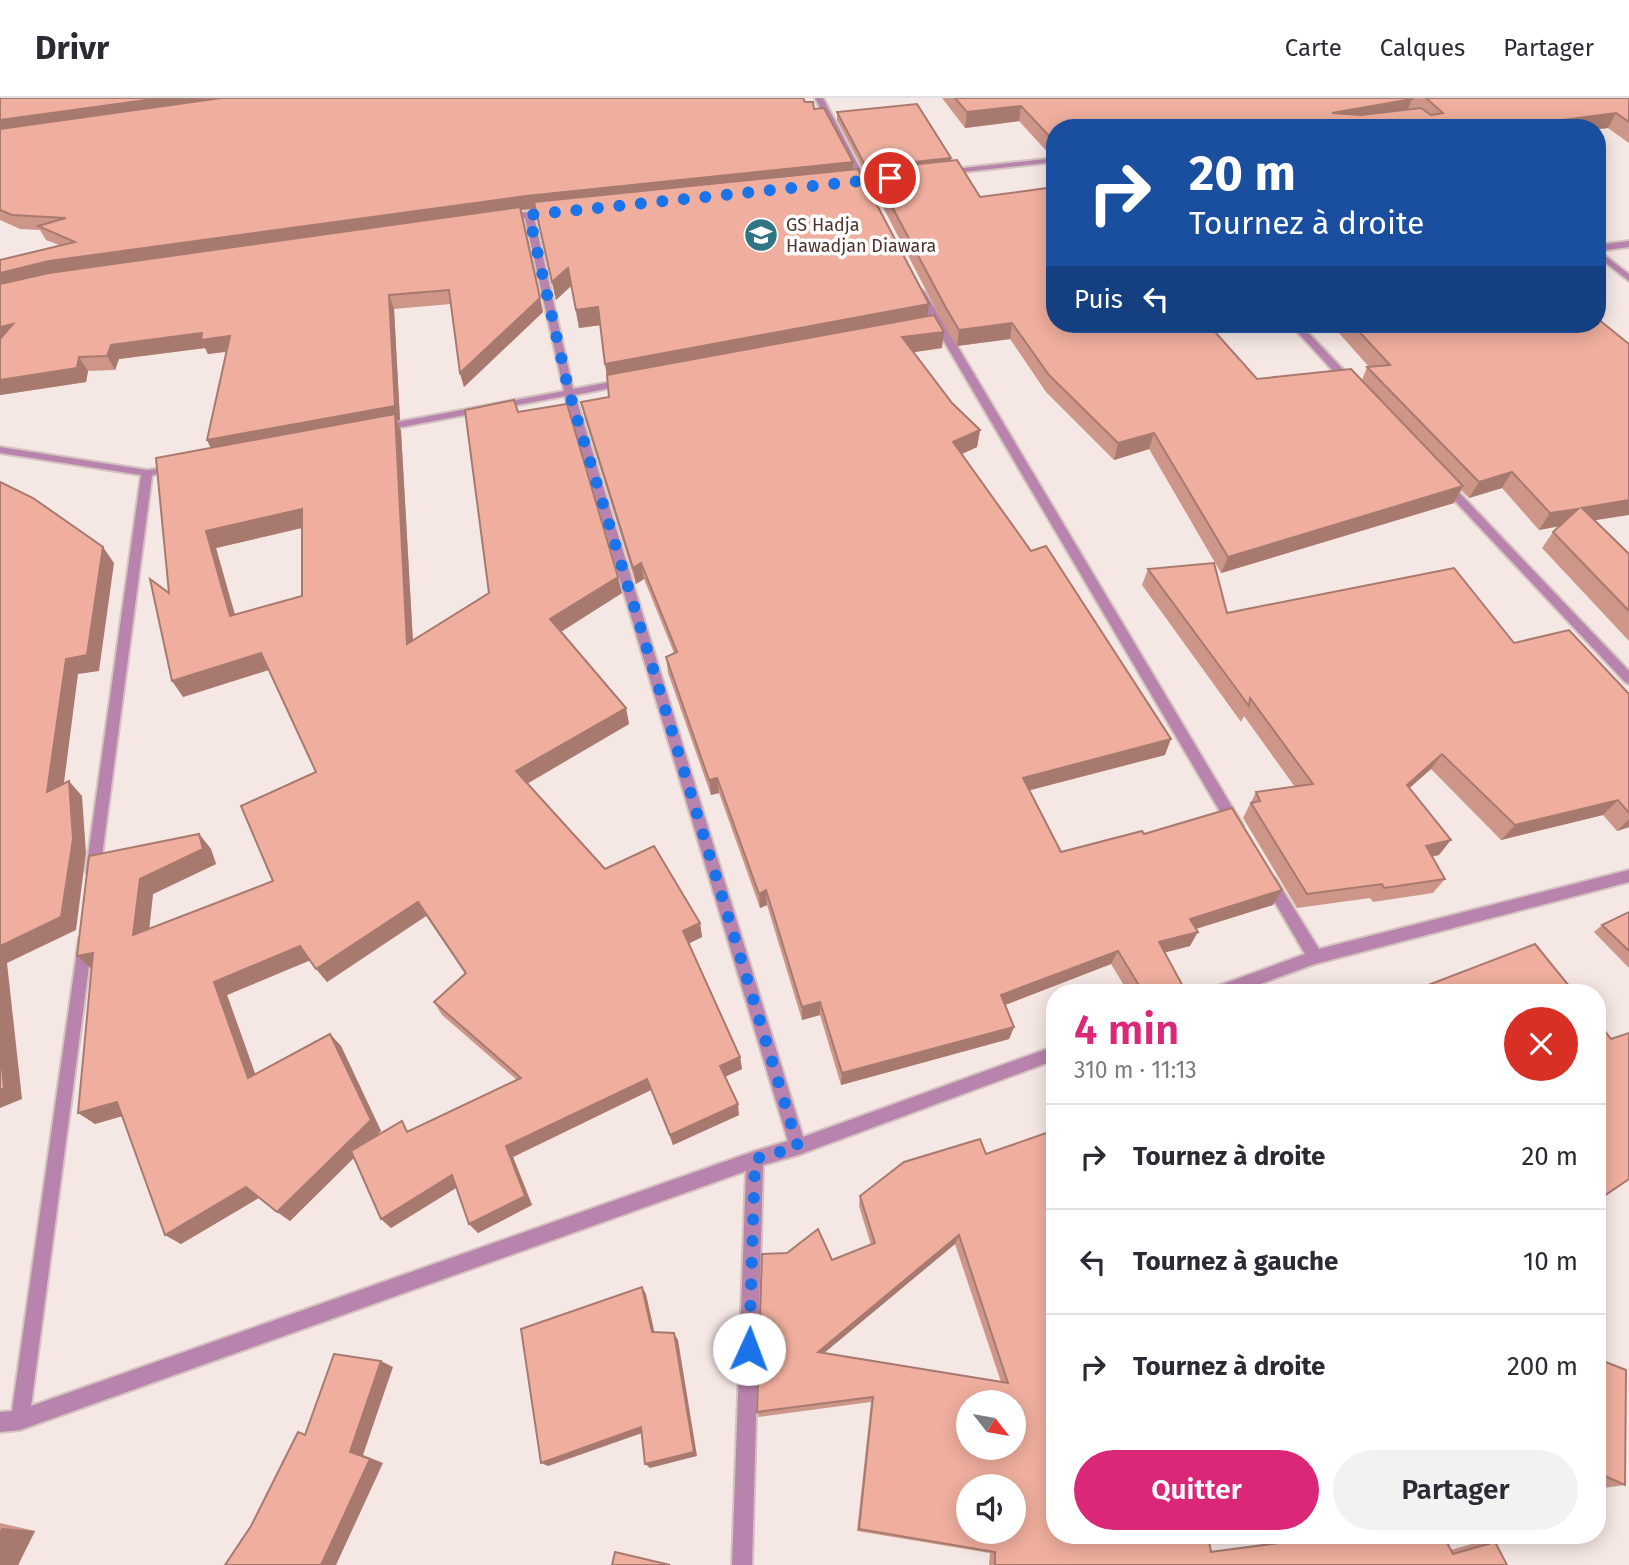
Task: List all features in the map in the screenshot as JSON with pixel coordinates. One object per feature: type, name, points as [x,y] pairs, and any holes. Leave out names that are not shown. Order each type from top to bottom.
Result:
[{"type":"street","points":[[820,98],[869,193]]},
{"type":"street","points":[[1394,98],[1418,118]]},
{"type":"street","points":[[1406,119],[1418,118]]},
{"type":"street","points":[[931,174],[1046,161]]},
{"type":"street","points":[[849,183],[876,180]]},
{"type":"street","points":[[487,220],[570,211]]},
{"type":"street","points":[[529,215],[569,392],[798,1147]]},
{"type":"street","points":[[1606,249],[1629,244]]},
{"type":"street","points":[[1606,258],[1629,278]]},
{"type":"street","points":[[912,277],[937,326],[1243,838]]},
{"type":"street","points":[[923,328],[937,326]]},
{"type":"street","points":[[1303,333],[1362,395]]},
{"type":"street","points":[[365,431],[637,380]]},
{"type":"street","points":[[0,450],[153,472],[92,885]]},
{"type":"street","points":[[1438,476],[1629,679]]},
{"type":"street","points":[[1265,874],[1315,957]]},
{"type":"street","points":[[1242,984],[1315,957],[1629,876]]},
{"type":"street","points":[[20,1420],[86,926]]},
{"type":"street","points":[[0,1422],[20,1420],[755,1159],[798,1147],[1046,1056]]},
{"type":"street","points":[[742,1565],[755,1159]]},
{"type":"building","points":[[0,98],[161,98],[0,120]]},
{"type":"building","points":[[221,98],[803,98],[805,102],[813,102],[814,109],[824,108],[853,162],[526,196],[49,261],[0,273],[0,260],[75,242],[38,226],[66,218],[12,215],[0,210],[0,129]]},
{"type":"building","points":[[955,98],[1410,98],[1412,99],[1332,113],[1361,115],[1421,108],[1431,115],[1443,113],[1426,98],[1629,98],[1629,122],[1616,113],[1570,119],[1046,119],[1046,133],[1021,106],[967,112]]},
{"type":"building","points":[[917,104],[951,158],[866,167],[837,112]]},
{"type":"building","points":[[957,160],[980,197],[1046,188],[1046,333],[1216,333],[1257,379],[1351,369],[1463,486],[1228,557],[1154,433],[1118,443],[1049,375],[1012,323],[959,330],[872,169]]},
{"type":"building","points":[[858,169],[929,304],[605,364],[598,307],[576,310],[568,268],[552,282],[534,202]]},
{"type":"building","points":[[520,207],[540,298],[460,373],[449,290],[389,295],[395,406],[207,440],[230,336],[201,340],[202,333],[111,345],[107,356],[79,357],[77,368],[0,380],[0,339],[13,324],[0,327],[0,284],[49,273]]},
{"type":"building","points":[[934,315],[944,332],[902,337],[952,403],[980,430],[953,442],[1031,551],[1046,546],[1171,739],[1023,778],[1061,852],[1142,831],[1144,834],[1232,808],[1282,890],[1190,919],[1198,932],[1159,942],[1182,984],[1138,984],[1118,951],[1001,995],[1014,1027],[842,1073],[820,1002],[802,1007],[766,890],[759,894],[717,778],[709,780],[666,657],[677,652],[641,563],[633,568],[581,402],[609,397],[607,375]]},
{"type":"building","points":[[1606,325],[1629,344],[1629,500],[1582,508],[1629,554],[1629,611],[1553,532],[1578,509],[1550,513],[1512,472],[1479,482],[1367,367],[1390,365],[1360,333],[1606,333]]},
{"type":"building","points":[[514,400],[518,412],[567,404],[618,577],[550,619],[626,708],[516,771],[605,869],[654,846],[700,923],[683,931],[740,1057],[720,1066],[738,1104],[670,1135],[647,1079],[506,1146],[525,1196],[469,1224],[452,1175],[381,1219],[351,1151],[402,1121],[407,1132],[521,1078],[434,1002],[466,973],[418,902],[316,969],[300,946],[214,982],[248,1078],[330,1034],[371,1120],[277,1212],[246,1187],[165,1235],[117,1102],[78,1113],[93,953],[77,956],[89,856],[199,834],[203,849],[140,879],[133,935],[273,881],[241,806],[316,772],[261,653],[172,681],[150,579],[169,593],[156,458],[395,414],[407,644],[489,593],[465,410]],"holes":[[[302,509],[302,596],[230,616],[206,531]]]},
{"type":"building","points":[[0,482],[33,498],[103,547],[87,655],[66,659],[47,792],[69,781],[73,839],[61,917],[0,946]]},
{"type":"building","points":[[1214,563],[1227,613],[1454,568],[1514,643],[1569,630],[1629,694],[1629,813],[1618,800],[1515,825],[1442,754],[1407,785],[1451,840],[1426,846],[1445,879],[1384,888],[1382,884],[1307,894],[1251,803],[1260,801],[1256,792],[1313,784],[1250,698],[1249,706],[1148,569]]},
{"type":"building","points":[[1629,912],[1629,951],[1602,925]]},
{"type":"building","points":[[1535,944],[1568,984],[1431,984]]},
{"type":"building","points":[[1606,1032],[1611,1039],[1629,1033],[1629,1179],[1606,1195]]},
{"type":"building","points":[[0,1046],[4,1088],[0,1090]]},
{"type":"building","points":[[1046,1133],[1046,1544],[1210,1544],[1211,1552],[1271,1544],[1448,1544],[1453,1554],[1496,1544],[1507,1565],[995,1565],[995,1552],[859,1529],[873,1397],[757,1412],[762,1254],[787,1253],[818,1229],[832,1260],[875,1243],[860,1196],[904,1162],[980,1139],[986,1154]],"holes":[[[959,1235],[1008,1383],[818,1352]]]},
{"type":"building","points":[[642,1287],[652,1332],[674,1333],[694,1452],[645,1464],[641,1427],[541,1463],[521,1329]]},
{"type":"building","points":[[334,1354],[381,1361],[350,1452],[370,1459],[321,1565],[225,1565],[251,1526],[298,1432],[305,1435]]},
{"type":"building","points":[[1606,1362],[1626,1370],[1625,1485],[1606,1477]]},
{"type":"building","points":[[615,1552],[670,1565],[612,1565]]},
{"type":"place","name":"GS Hadja Hawadjan Diawara","points":[[761,235]]},
{"type":"route","points":[[749,1349],[755,1159],[798,1147],[569,392],[529,215],[890,178]]}]
